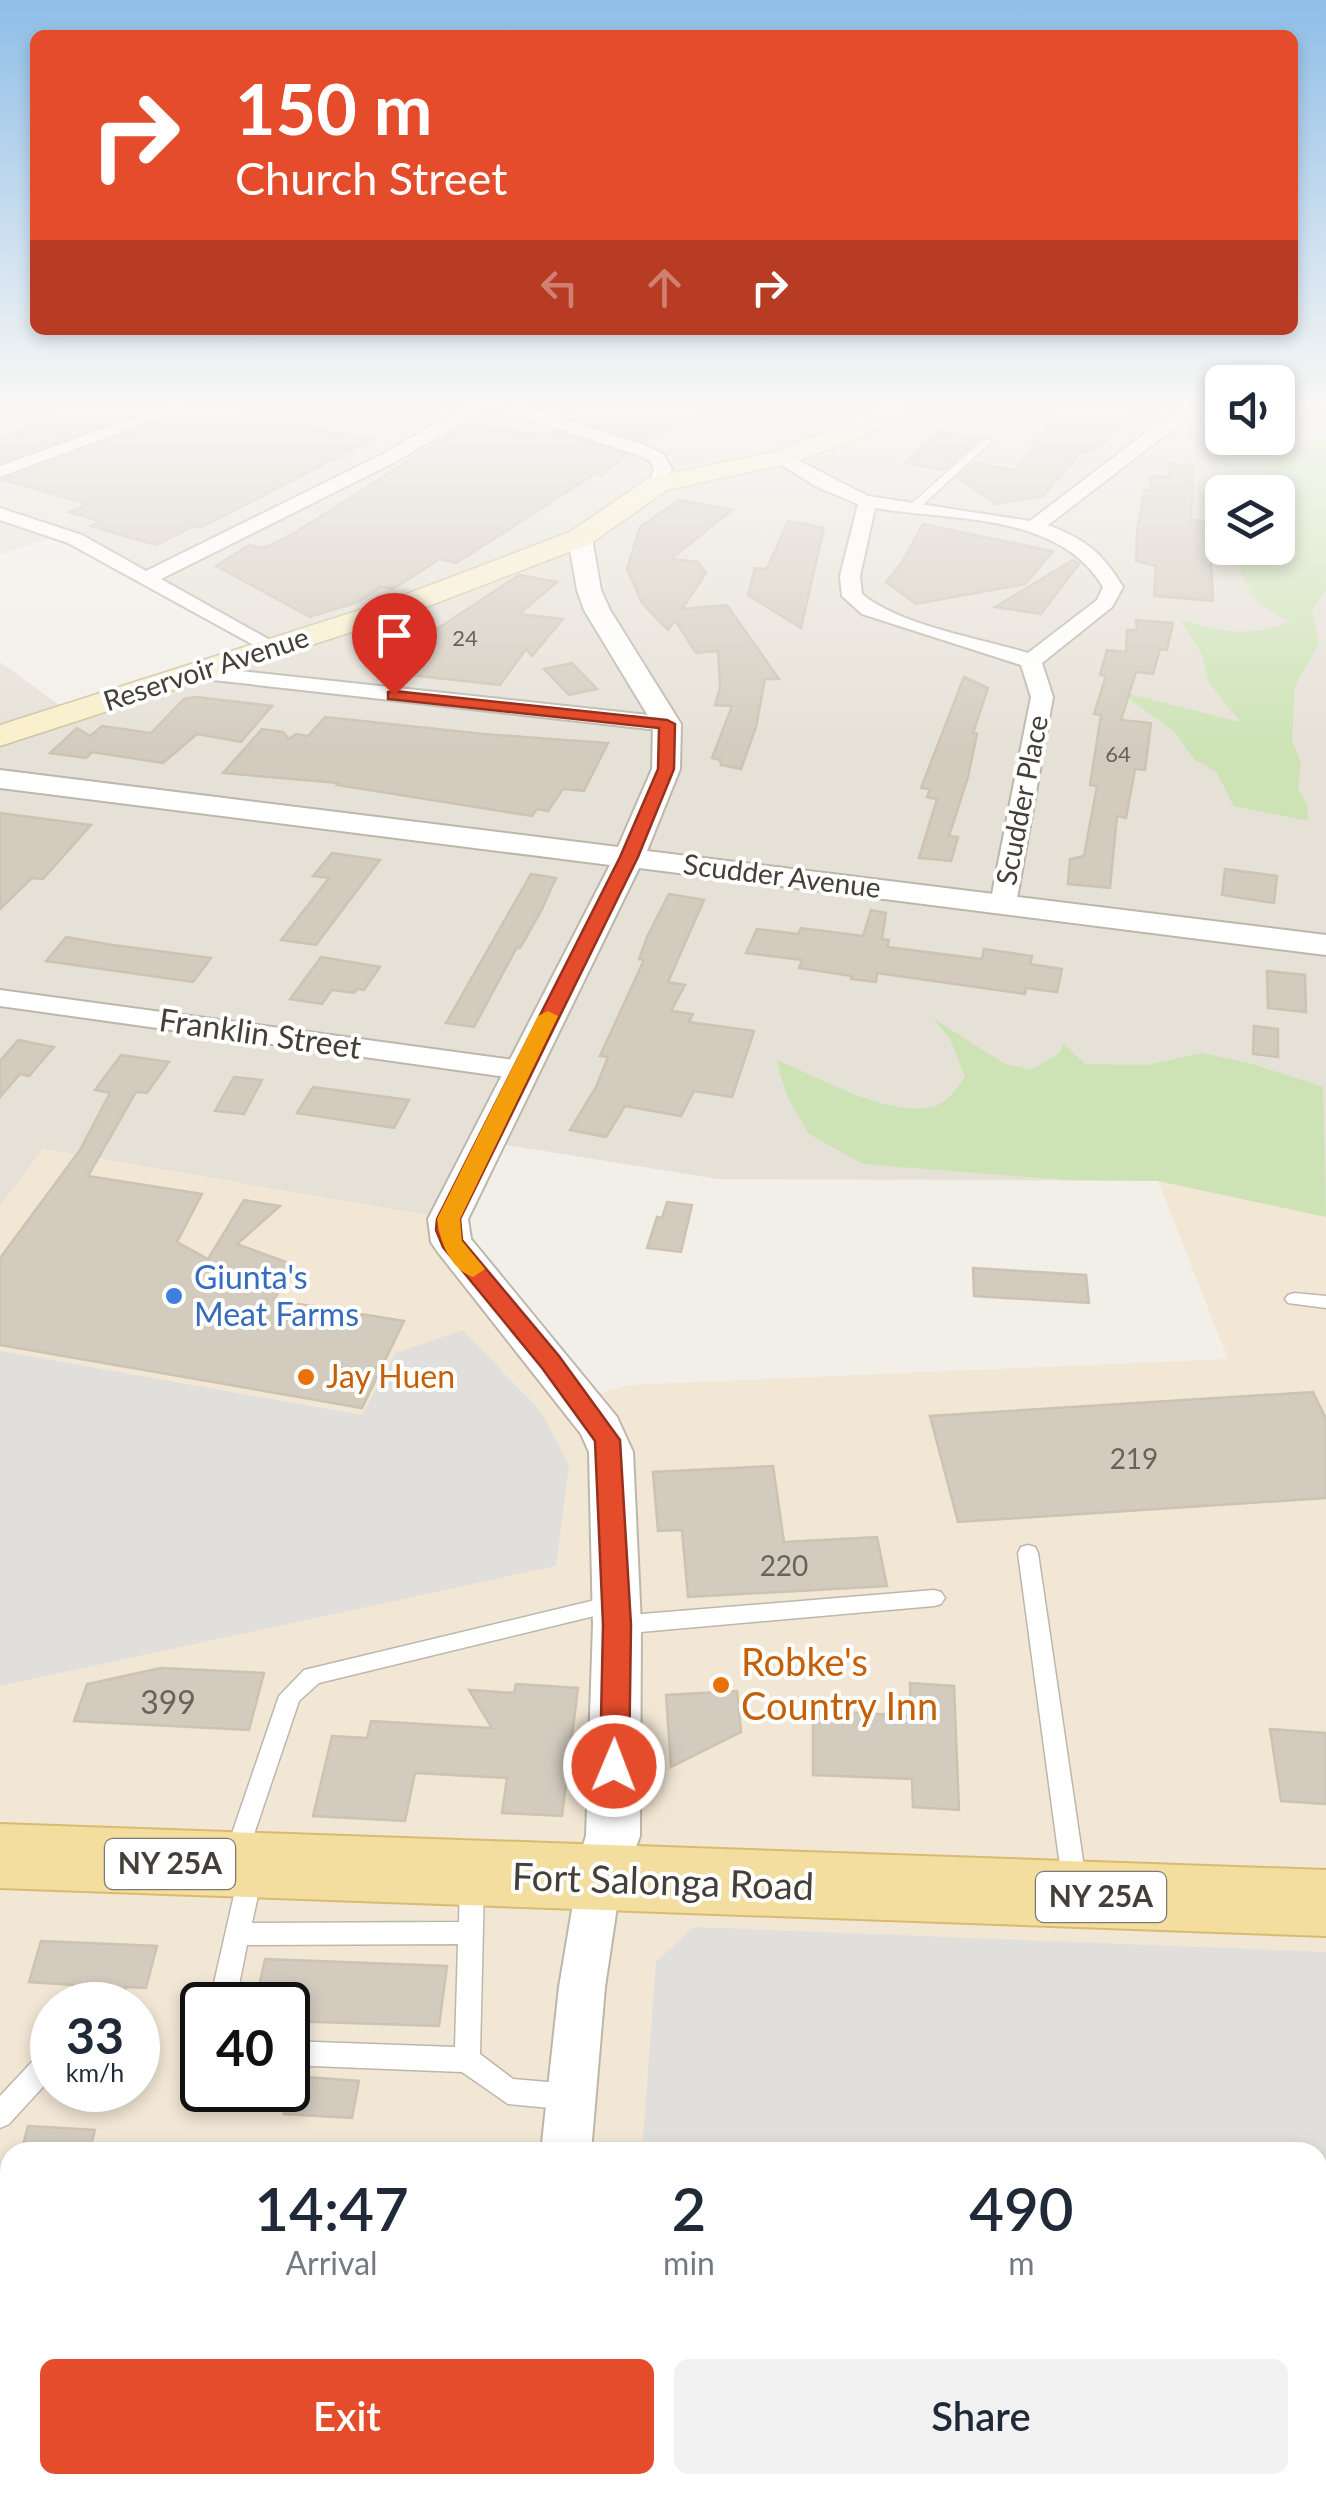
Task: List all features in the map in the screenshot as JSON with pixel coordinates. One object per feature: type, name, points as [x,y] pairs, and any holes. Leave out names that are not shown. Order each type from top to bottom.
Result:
[{"type":"main road","name":"Reservoir Avenue","points":[[0,736],[402,606],[580,538],[608,518]]},
{"type":"main road","name":"Fort Salonga Road","points":[[0,1856],[241,1890],[472,1904],[598,1880],[1326,1902]]},
{"type":"street","points":[[13,518],[75,539],[270,648]]},
{"type":"street","points":[[144,579],[267,518]]},
{"type":"street","points":[[864,518],[850,576],[852,596],[868,610],[1031,661],[1106,602],[1113,586],[1096,557],[1035,526],[983,518]]},
{"type":"street","points":[[1035,526],[1045,518]]},
{"type":"street","points":[[567,2142],[598,1880],[613,1836],[616,1614],[608,1440],[448,1236],[448,1219],[629,857],[666,769],[667,724],[597,610],[589,590],[580,538]]},
{"type":"street","name":"Scudder Place","points":[[1002,904],[1042,697],[1031,661]]},
{"type":"street","points":[[194,672],[667,724]]},
{"type":"street","name":"Scudder Avenue","points":[[0,779],[1326,945]]},
{"type":"street","name":"Franklin Street","points":[[0,998],[521,1070]]},
{"type":"lane","points":[[1294,1299],[1326,1302]]},
{"type":"lane","points":[[1028,1553],[1076,1896]]},
{"type":"lane","points":[[226,1982],[241,1890],[290,1696],[312,1676],[616,1614],[934,1598]]},
{"type":"lane","points":[[467,2060],[472,1904]]},
{"type":"lane","points":[[310,2054],[467,2060],[508,2091],[571,2097]]},
{"type":"lane","points":[[0,2115],[30,2083]]},
{"type":"shaded area","points":[[0,518],[1205,518],[1205,565],[1295,565],[1295,518],[1326,518],[1326,1217],[1158,1181],[718,1179],[487,1142],[448,1219],[43,1149],[0,1206],[0,662],[69,712],[266,648],[58,535],[0,555]]},
{"type":"shaded area","points":[[43,1149],[448,1219],[579,1400],[629,1385],[1228,1359],[1158,1181],[1326,1217],[1326,2142],[0,2142],[0,1206]]},
{"type":"shaded area","points":[[463,1330],[541,1412],[569,1465],[556,1566],[0,1686],[0,1351],[362,1415],[395,1353]]},
{"type":"shaded area","points":[[694,1927],[1326,1952],[1326,2142],[643,2142],[656,1962]]},
{"type":"green space","points":[[1295,518],[1326,518],[1326,590],[1312,611],[1319,644],[1295,686],[1292,740],[1301,763],[1298,788],[1307,804],[1308,821],[1234,806],[1216,772],[1194,759],[1174,731],[1118,691],[1240,722],[1209,683],[1202,655],[1180,619],[1235,632],[1290,622],[1258,601],[1239,565],[1295,565]]},
{"type":"green space","points":[[933,1018],[1003,1063],[1031,1070],[1058,1054],[1064,1044],[1085,1064],[1148,1065],[1201,1053],[1249,1063],[1323,1087],[1326,1217],[1158,1181],[1067,1180],[863,1164],[809,1134],[787,1096],[776,1059],[879,1102],[921,1109],[938,1105],[965,1077],[950,1039]]},
{"type":"building","points":[[91,518],[219,518],[156,545],[90,526],[100,521]]},
{"type":"building","points":[[317,518],[526,518],[456,563],[440,559],[393,589],[381,587],[358,602],[310,617],[216,566],[249,545],[264,548]]},
{"type":"building","points":[[652,518],[722,518],[671,559],[698,562],[706,573],[682,609],[727,605],[779,679],[765,679],[756,727],[741,769],[721,765],[720,760],[712,758],[732,706],[715,705],[720,688],[718,651],[696,653],[675,620],[668,630],[642,603],[627,569],[640,527]]},
{"type":"building","points":[[1139,518],[1205,522],[1205,565],[1211,565],[1213,601],[1154,596],[1156,566],[1136,561]]},
{"type":"building","points":[[788,521],[824,528],[801,628],[748,595],[755,568],[767,569]]},
{"type":"building","points":[[923,524],[1053,551],[1025,584],[916,604],[886,582]]},
{"type":"building","points":[[1073,560],[1079,564],[1041,614],[995,607]]},
{"type":"building","points":[[519,575],[557,582],[519,614],[563,619],[532,656],[526,649],[500,685],[399,674],[437,629]]},
{"type":"building","points":[[1136,620],[1173,623],[1167,650],[1160,649],[1153,674],[1136,672],[1121,720],[1151,723],[1145,770],[1135,769],[1126,818],[1117,816],[1110,888],[1068,884],[1070,859],[1084,856],[1097,786],[1090,785],[1101,715],[1094,714],[1106,676],[1100,675],[1107,650],[1126,652],[1127,630],[1137,630]]},
{"type":"building","points":[[572,663],[597,689],[569,695],[544,669]]},
{"type":"building","points":[[964,677],[988,688],[973,733],[977,734],[968,777],[949,836],[958,837],[951,861],[919,858],[937,799],[927,797],[930,789],[921,788]]},
{"type":"building","points":[[184,699],[272,706],[241,742],[197,734],[163,763],[92,752],[86,758],[50,753],[77,728],[90,736],[102,726],[151,733]]},
{"type":"building","points":[[325,717],[608,743],[584,791],[563,789],[548,811],[537,809],[532,816],[339,783],[223,773],[262,729],[283,732],[289,739],[296,734],[308,736]]},
{"type":"building","points":[[0,813],[91,825],[43,879],[32,878],[0,909]]},
{"type":"building","points":[[332,853],[380,860],[316,945],[281,940],[329,878],[313,876]]},
{"type":"building","points":[[1225,869],[1277,876],[1274,903],[1222,895]]},
{"type":"building","points":[[531,874],[556,878],[520,948],[517,947],[474,1027],[446,1023]]},
{"type":"building","points":[[669,894],[704,900],[668,982],[685,985],[671,1011],[693,1014],[689,1022],[754,1031],[732,1097],[694,1091],[681,1116],[625,1106],[606,1137],[570,1130],[596,1087],[608,1057],[600,1056],[644,960],[639,959],[647,937]]},
{"type":"building","points":[[871,910],[886,913],[882,939],[889,940],[887,947],[982,959],[984,949],[1032,956],[1030,964],[1062,969],[1057,992],[1026,988],[1025,994],[877,973],[876,982],[851,979],[852,976],[799,968],[802,960],[746,953],[757,929],[798,934],[801,928],[863,936]]},
{"type":"building","points":[[66,937],[211,958],[193,982],[46,961]]},
{"type":"building","points":[[321,957],[380,967],[364,990],[332,990],[322,1004],[290,999]]},
{"type":"building","points":[[1267,971],[1305,975],[1306,1012],[1268,1008]]},
{"type":"building","points":[[1254,1026],[1278,1029],[1278,1057],[1253,1054]]},
{"type":"building","points":[[18,1040],[54,1047],[29,1076],[20,1074],[0,1097],[0,1061]]},
{"type":"building","points":[[121,1055],[169,1062],[147,1093],[136,1092],[88,1176],[202,1194],[177,1242],[208,1259],[244,1200],[280,1206],[237,1244],[294,1265],[274,1300],[404,1321],[362,1408],[0,1345],[0,1258],[80,1150],[110,1093],[95,1090]]},
{"type":"building","points":[[234,1077],[262,1080],[244,1114],[215,1111]]},
{"type":"building","points":[[313,1087],[409,1100],[394,1128],[297,1113]]},
{"type":"building","points":[[667,1202],[692,1205],[681,1252],[647,1248],[657,1217],[662,1218]]},
{"type":"building","points":[[973,1268],[1086,1275],[1089,1303],[974,1296]]},
{"type":"building","points":[[1313,1392],[1326,1419],[1326,1498],[958,1522],[930,1416]]},
{"type":"building","points":[[773,1466],[784,1542],[877,1537],[887,1586],[688,1597],[682,1530],[658,1531],[653,1472]]},
{"type":"building","points":[[161,1668],[264,1673],[249,1730],[74,1721],[87,1684]]},
{"type":"building","points":[[910,1683],[954,1686],[959,1810],[913,1807],[912,1779],[813,1775],[813,1710],[911,1716]]},
{"type":"building","points":[[516,1684],[578,1688],[562,1816],[502,1813],[507,1778],[415,1773],[405,1821],[313,1816],[332,1736],[367,1738],[371,1721],[492,1728],[469,1690],[514,1693]]},
{"type":"building","points":[[737,1691],[741,1732],[671,1767],[666,1695]]},
{"type":"building","points":[[1270,1729],[1326,1733],[1326,1804],[1281,1801]]},
{"type":"building","points":[[41,1941],[157,1946],[148,1982],[29,1982]]},
{"type":"building","points":[[265,1959],[447,1966],[439,2026],[310,2022],[310,1982],[260,1982]]},
{"type":"building","points":[[310,2077],[359,2081],[352,2118],[284,2114],[310,2112]]},
{"type":"building","points":[[28,2126],[95,2130],[92,2142],[24,2142]]},
{"type":"slow traffic","points":[[473,1269],[451,1242],[448,1219],[548,1016]]},
{"type":"place","name":"Giunta's Meat Farms","points":[[174,1296]]},
{"type":"place","name":"Jay Huen","points":[[306,1377]]},
{"type":"place","name":"Robke's Country Inn","points":[[721,1685]]},
{"type":"route","points":[[394,695],[667,724],[666,769],[629,857],[448,1219],[451,1242],[551,1362],[608,1440],[617,1625],[614,1766]]}]
